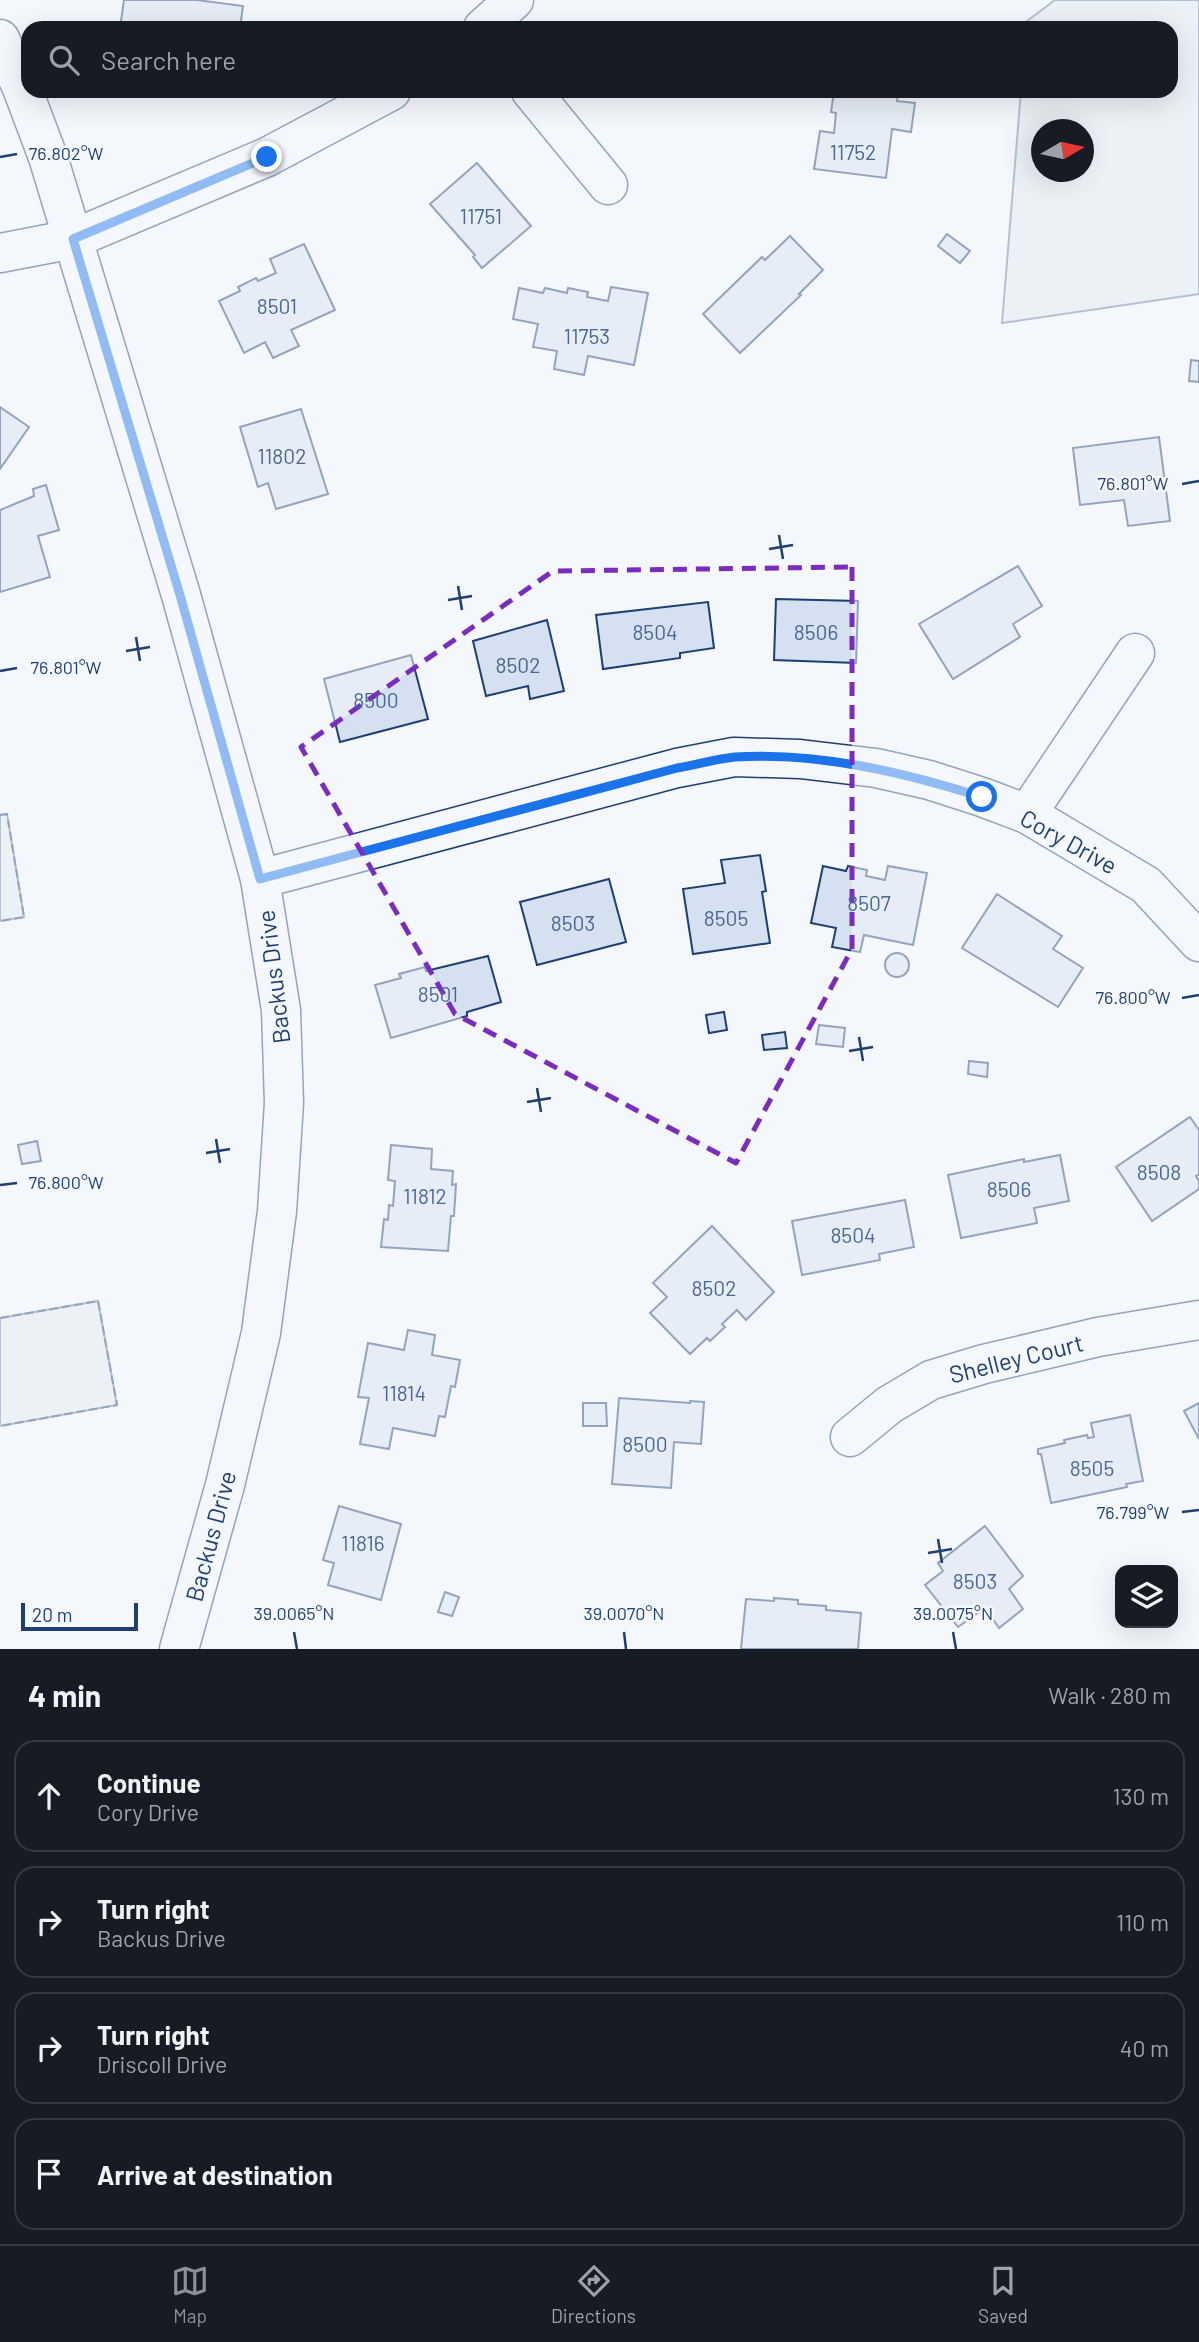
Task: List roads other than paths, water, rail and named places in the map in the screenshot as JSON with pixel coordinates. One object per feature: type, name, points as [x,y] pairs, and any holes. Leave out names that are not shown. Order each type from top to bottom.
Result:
[{"type":"street","points":[[491,21],[514,0]]},
{"type":"street","name":"Backus Drive","points":[[0,40],[21,89]]},
{"type":"street","name":"Backus Drive","points":[[25,98],[73,239],[180,595],[260,879],[281,1010],[284,1103],[277,1211],[261,1333],[225,1485],[178,1649]]},
{"type":"street","points":[[0,253],[73,239],[267,157],[377,98]]},
{"type":"street","points":[[537,98],[608,185]]},
{"type":"street","points":[[1027,814],[1135,653]]},
{"type":"street","name":"Cory Drive","points":[[260,879],[677,768],[734,757],[800,759],[876,768],[929,780],[1027,814],[1146,886],[1199,943]]},
{"type":"street","name":"Shelley Court","points":[[850,1437],[889,1405],[931,1380],[1085,1340],[1199,1320]]}]
